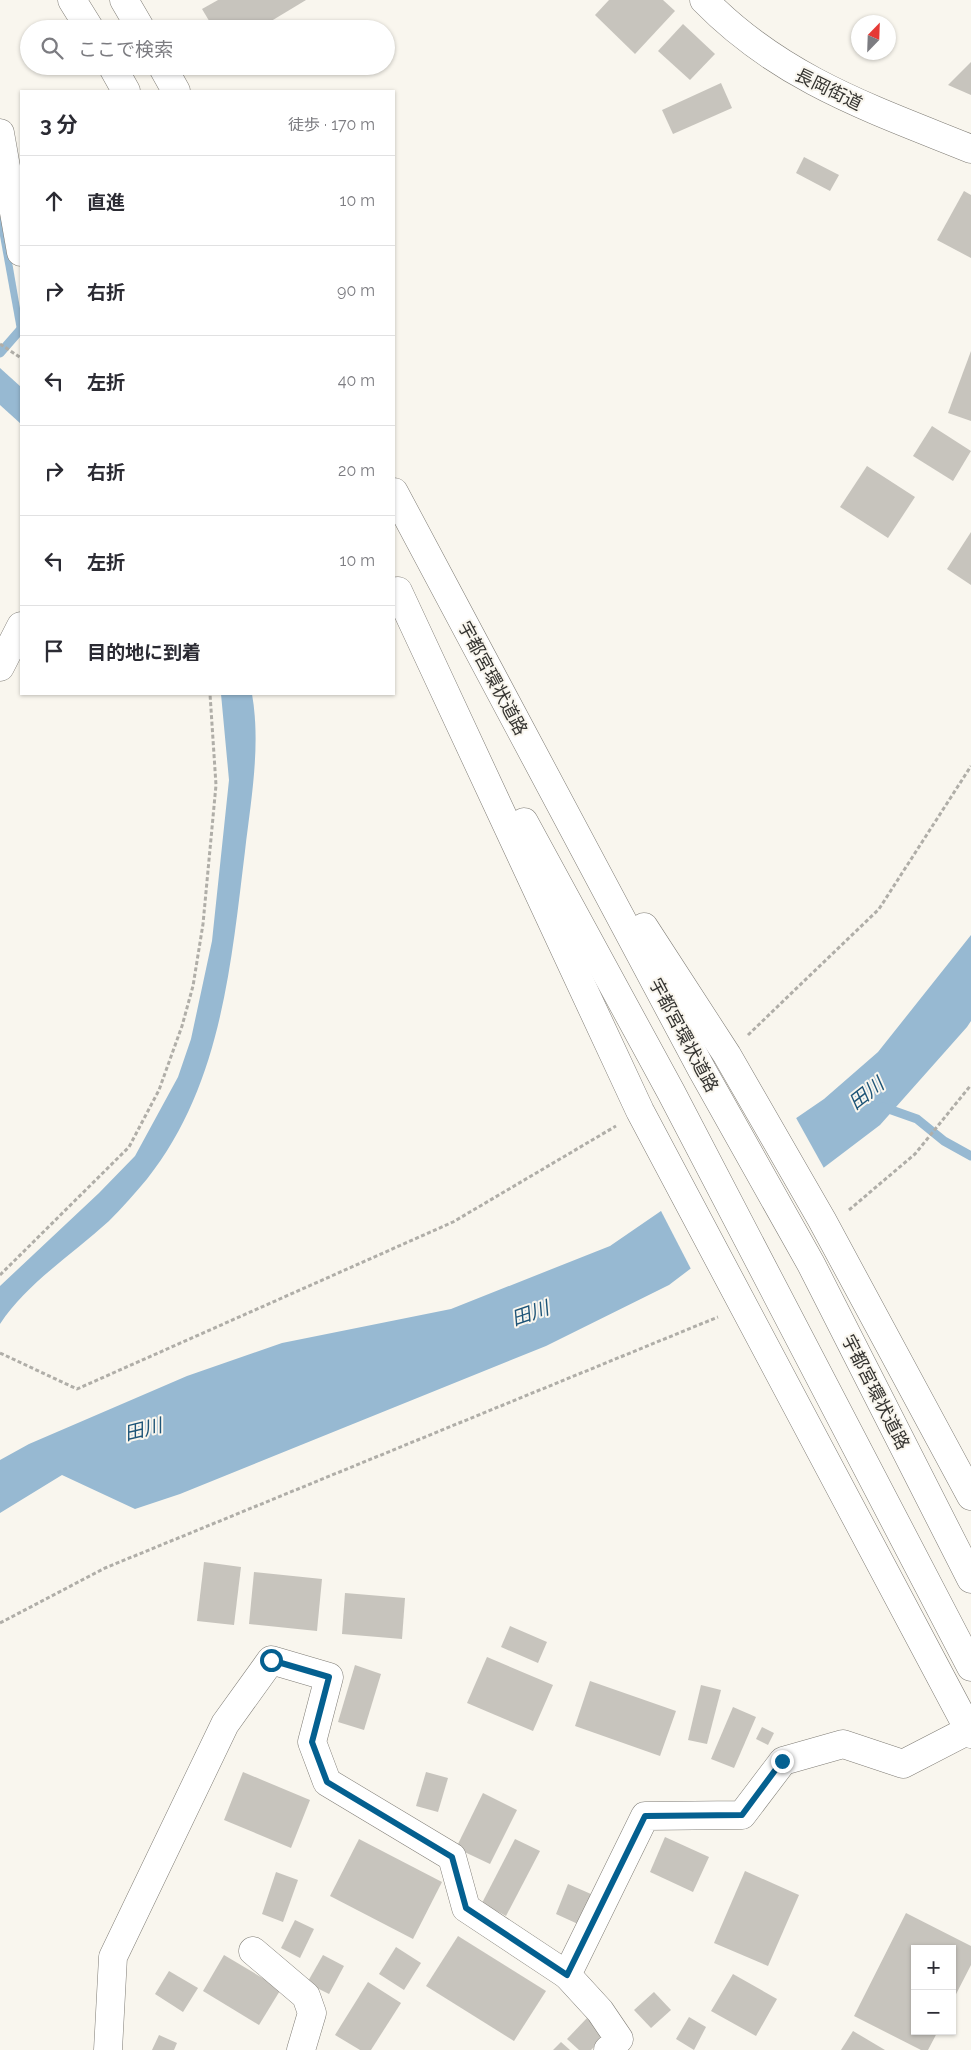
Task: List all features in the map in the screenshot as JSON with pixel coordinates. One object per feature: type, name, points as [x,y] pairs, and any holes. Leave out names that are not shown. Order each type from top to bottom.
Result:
[{"type":"main road","points":[[72,0],[84,20]]},
{"type":"main road","points":[[124,0],[136,20]]},
{"type":"main road","name":"長岡街道","points":[[704,0],[786,68],[863,106],[971,149]]},
{"type":"main road","points":[[117,75],[125,90]]},
{"type":"main road","points":[[167,75],[175,90]]},
{"type":"main road","points":[[0,133],[20,246]]},
{"type":"main road","name":"宇都宮環状道路","points":[[395,494],[702,1070],[811,1264],[971,1579]]},
{"type":"main road","points":[[396,588],[671,1092],[971,1667]]},
{"type":"main road","points":[[396,588],[640,1112],[970,1732],[903,1764],[843,1744],[782,1761],[742,1815],[645,1816],[567,1975]]},
{"type":"main road","points":[[0,667],[20,628]]},
{"type":"main road","points":[[543,771],[727,1055],[836,1245],[971,1496]]},
{"type":"main road","points":[[108,2050],[114,1957],[225,1724],[271,1660],[329,1677],[312,1742],[327,1782],[452,1857],[466,1908],[567,1975],[600,2011],[619,2039],[608,2050]]},
{"type":"main road","points":[[254,1951],[306,1996],[312,2013],[301,2050]]},
{"type":"path","points":[[0,344],[20,357]]},
{"type":"path","points":[[0,1275],[129,1147],[159,1090],[182,1026],[193,986],[203,924],[216,785],[210,695]]},
{"type":"path","points":[[727,1055],[879,909],[971,766]]},
{"type":"path","points":[[822,1220],[837,1220],[915,1154],[971,1085]]},
{"type":"path","points":[[0,1354],[77,1389],[453,1222],[640,1112]]},
{"type":"path","points":[[0,1623],[105,1568],[722,1315],[748,1316]]},
{"type":"water","points":[[0,192],[20,308],[20,332],[17,330],[0,236]]},
{"type":"water","points":[[0,368],[20,386],[20,423],[0,405]]},
{"type":"water","points":[[221,695],[252,695],[256,733],[255,753],[234,937],[218,1023],[207,1064],[192,1105],[172,1143],[147,1179],[124,1206],[37,1282],[11,1309],[0,1324],[0,1286],[99,1193],[135,1156],[178,1077],[191,1039],[212,941],[229,780]]},
{"type":"water","name":"田川","points":[[971,935],[971,1021],[967,1027],[880,1125],[669,1285],[546,1346],[180,1494],[135,1509],[62,1475],[0,1513],[0,1460],[29,1444],[187,1376],[282,1343],[451,1309],[610,1246],[824,1099],[878,1052]]},
{"type":"pier","points":[[795,1116],[825,1170],[692,1271],[660,1209]]},
{"type":"building","points":[[218,0],[306,0],[273,20],[209,20],[202,9]]},
{"type":"building","points":[[609,0],[663,0],[675,11],[635,54],[595,15]]},
{"type":"building","points":[[683,24],[715,54],[690,80],[658,51]]},
{"type":"building","points":[[971,62],[971,95],[948,85]]},
{"type":"building","points":[[721,83],[732,108],[673,134],[662,110]]},
{"type":"building","points":[[804,157],[839,175],[830,191],[796,173]]},
{"type":"building","points":[[964,191],[971,195],[971,258],[937,240]]},
{"type":"building","points":[[971,351],[971,421],[948,413]]},
{"type":"building","points":[[932,426],[971,451],[953,481],[913,456]]},
{"type":"building","points":[[867,466],[915,497],[888,538],[840,507]]},
{"type":"building","points":[[971,532],[971,585],[947,569]]},
{"type":"building","points":[[204,1562],[241,1567],[234,1625],[197,1621]]},
{"type":"building","points":[[254,1572],[322,1579],[317,1631],[249,1624]]},
{"type":"building","points":[[345,1593],[405,1598],[402,1639],[342,1634]]},
{"type":"building","points":[[510,1626],[547,1642],[538,1663],[501,1647]]},
{"type":"building","points":[[487,1657],[553,1685],[533,1731],[467,1703]]},
{"type":"building","points":[[355,1665],[381,1674],[364,1730],[338,1722]]},
{"type":"building","points":[[590,1681],[676,1711],[660,1756],[575,1726]]},
{"type":"building","points":[[701,1685],[721,1690],[707,1744],[688,1740]]},
{"type":"building","points":[[733,1707],[756,1717],[734,1768],[711,1759]]},
{"type":"building","points":[[762,1727],[774,1733],[768,1745],[756,1739]]},
{"type":"building","points":[[243,1772],[310,1800],[291,1848],[224,1820]]},
{"type":"building","points":[[426,1772],[448,1778],[438,1812],[416,1806]]},
{"type":"building","points":[[483,1793],[517,1810],[490,1864],[456,1848]]},
{"type":"building","points":[[665,1837],[709,1857],[693,1892],[650,1872]]},
{"type":"building","points":[[359,1839],[442,1882],[413,1939],[330,1896]]},
{"type":"building","points":[[515,1839],[540,1851],[506,1916],[482,1903]]},
{"type":"building","points":[[745,1871],[799,1895],[768,1966],[714,1943]]},
{"type":"building","points":[[276,1872],[298,1880],[283,1922],[262,1914]]},
{"type":"building","points":[[568,1884],[591,1894],[578,1924],[556,1914]]},
{"type":"building","points":[[906,1913],[971,1946],[971,1965],[956,1994],[956,1945],[911,1945],[911,2035],[936,2035],[928,2050],[921,2050],[854,2016]]},
{"type":"building","points":[[295,1920],[314,1929],[300,1958],[281,1948]]},
{"type":"building","points":[[458,1936],[546,1991],[514,2041],[426,1986]]},
{"type":"building","points":[[396,1947],[421,1963],[404,1990],[379,1974]]},
{"type":"building","points":[[224,1955],[281,1989],[259,2025],[203,1991]]},
{"type":"building","points":[[323,1955],[344,1966],[329,1994],[307,1983]]},
{"type":"building","points":[[169,1971],[198,1988],[183,2012],[155,1994]]},
{"type":"building","points":[[733,1974],[777,1999],[756,2036],[711,2011]]},
{"type":"building","points":[[368,1982],[401,2003],[371,2050],[360,2050],[335,2035]]},
{"type":"building","points":[[654,1992],[671,2010],[651,2028],[634,2010]]},
{"type":"building","points":[[689,2017],[706,2027],[694,2050],[676,2039]]},
{"type":"building","points":[[587,2018],[606,2035],[591,2050],[579,2050],[567,2039]]},
{"type":"building","points":[[853,2031],[885,2050],[841,2050]]},
{"type":"building","points":[[159,2035],[177,2043],[174,2050],[152,2050]]},
{"type":"building","points":[[561,2042],[570,2050],[553,2050]]},
{"type":"waterway","points":[[0,353],[20,330]]},
{"type":"waterway","points":[[883,1107],[917,1119],[944,1141],[971,1156]]},
{"type":"route","points":[[271,1660],[329,1677],[312,1742],[327,1782],[452,1857],[466,1908],[567,1975],[645,1816],[742,1815],[782,1761]]}]
